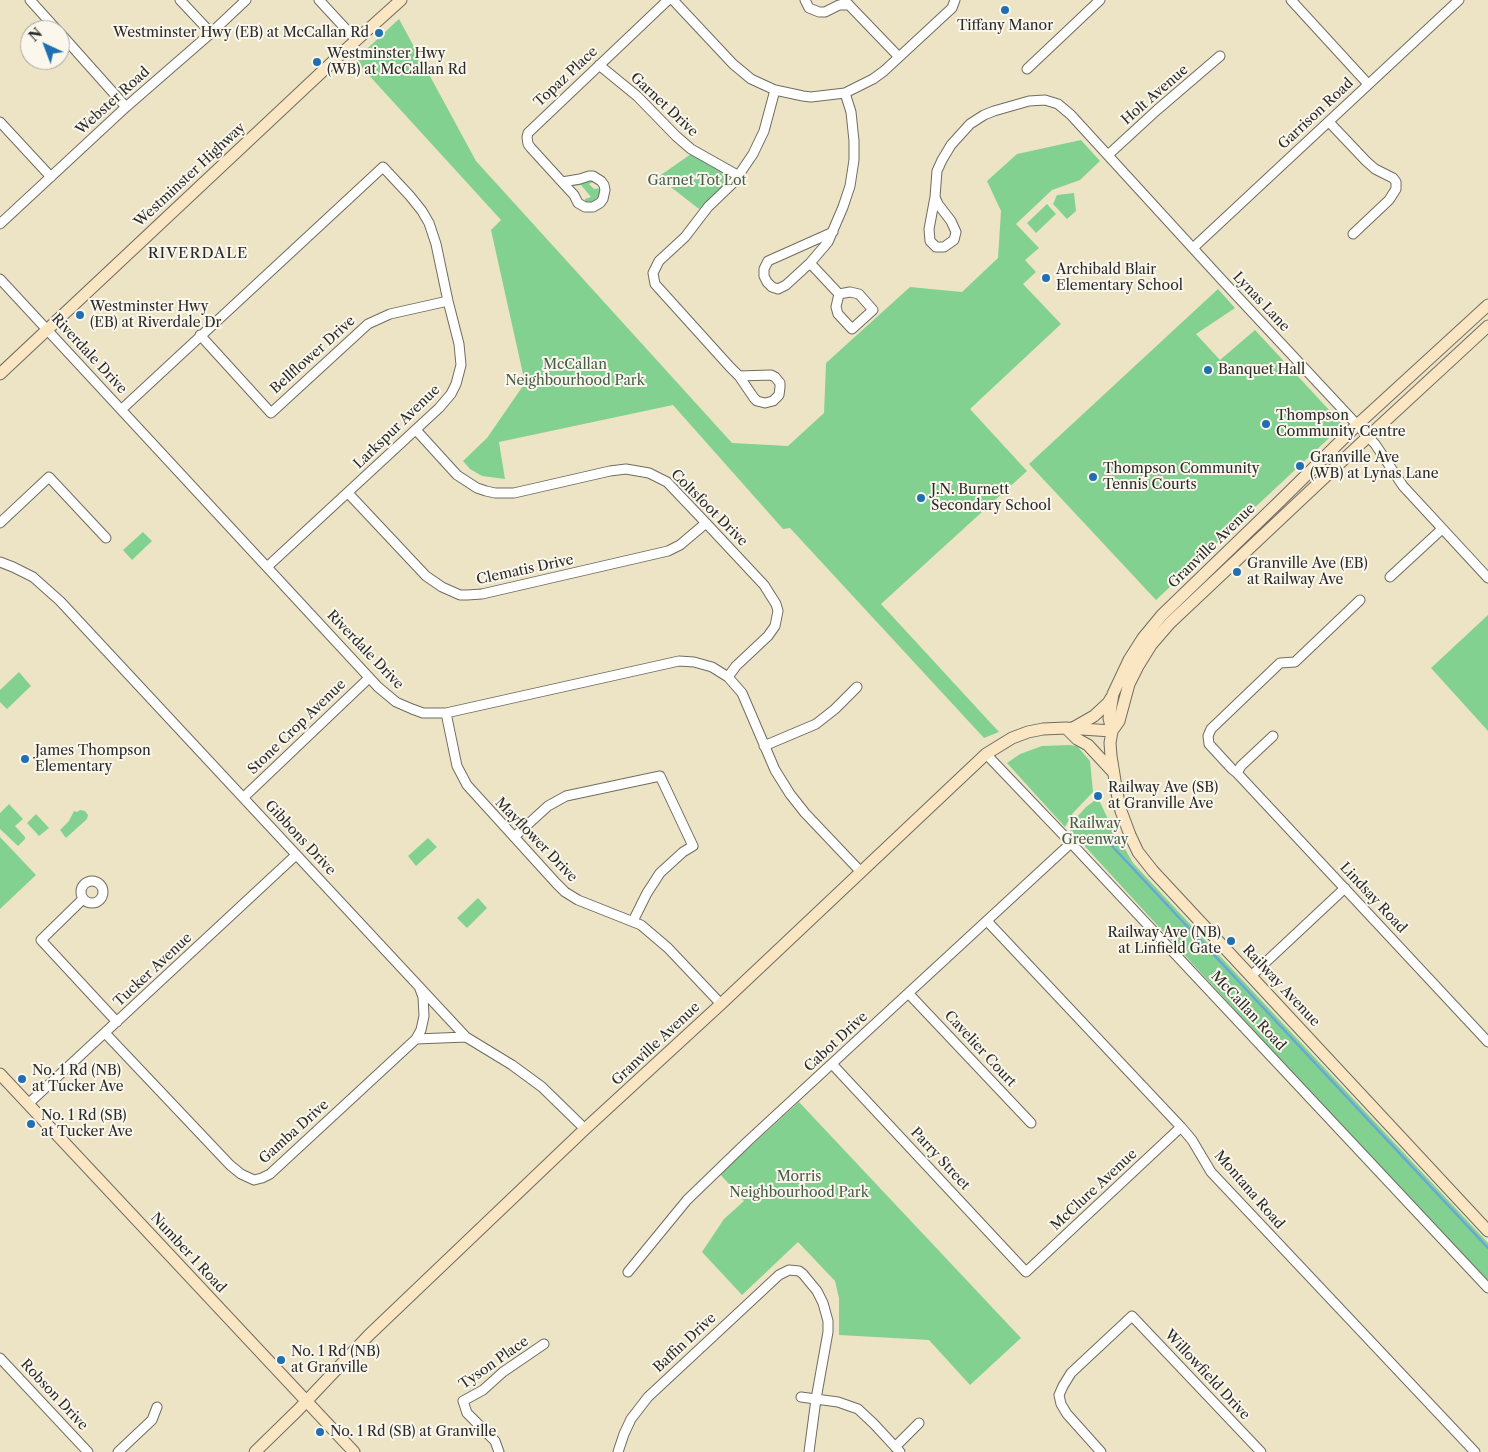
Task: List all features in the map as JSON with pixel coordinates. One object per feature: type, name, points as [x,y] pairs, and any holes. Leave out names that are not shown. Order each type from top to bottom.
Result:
[{"type":"main road","name":"Westminster Highway","points":[[0,374],[401,0]]},
{"type":"main road","name":"Granville Avenue","points":[[1112,731],[1109,718],[1114,694],[1129,660],[1143,638],[1162,615],[1357,425],[1488,305]]},
{"type":"main road","name":"Granville Avenue","points":[[1112,731],[1118,721],[1129,684],[1151,645],[1170,623],[1488,326]]},
{"type":"main road","points":[[1113,772],[1069,728],[1094,716],[1108,703],[1114,694]]},
{"type":"main road","name":"Granville Avenue","points":[[255,1452],[369,1335],[986,754],[1012,738],[1043,729],[1069,728],[1112,731]]},
{"type":"main road","name":"Railway Avenue","points":[[1112,731],[1110,743],[1113,772],[1121,811],[1138,852],[1153,871],[1488,1231]]},
{"type":"main road","name":"Number 1 Road","points":[[0,1074],[354,1452]]},
{"type":"street","points":[[30,0],[48,20]]},
{"type":"street","points":[[180,0],[211,33]]},
{"type":"street","name":"Webster Road","points":[[0,224],[126,107],[246,0]]},
{"type":"street","points":[[318,0],[356,40]]},
{"type":"street","name":"Topaz Place","points":[[562,182],[593,176],[598,178],[604,185],[605,194],[600,203],[593,207],[581,206],[528,144],[528,133],[668,0]]},
{"type":"street","points":[[673,0],[741,71],[765,86],[803,96],[827,96],[845,93],[873,79],[952,8],[955,0]]},
{"type":"street","points":[[805,0],[809,8],[819,12],[825,12],[847,2],[899,57]]},
{"type":"street","points":[[1027,69],[1100,0]]},
{"type":"street","points":[[1292,0],[1368,84]]},
{"type":"street","name":"Garrison Road","points":[[1193,248],[1459,0]]},
{"type":"street","points":[[70,45],[126,107]]},
{"type":"street","name":"Holt Avenue","points":[[1108,155],[1220,56]]},
{"type":"street","name":"Garnet Drive","points":[[599,65],[637,96],[691,149],[739,176]]},
{"type":"street","points":[[739,376],[774,376],[780,383],[779,395],[770,403],[761,402],[754,398],[739,376],[655,284],[653,273],[659,262],[685,237],[708,207],[739,176],[753,154],[764,131],[775,90]]},
{"type":"street","points":[[833,232],[768,261],[764,269],[764,276],[767,282],[772,287],[782,288],[824,248],[833,232],[850,186],[854,160],[852,122],[845,93]]},
{"type":"street","name":"Lynas Lane","points":[[935,197],[937,172],[942,160],[950,145],[970,124],[984,115],[1029,101],[1045,100],[1058,104],[1071,115],[1375,444],[1403,486],[1488,578]]},
{"type":"street","points":[[0,122],[51,177]]},
{"type":"street","points":[[1328,122],[1375,169],[1393,178],[1396,182],[1396,189],[1389,200],[1353,234]]},
{"type":"street","name":"Larkspur Avenue","points":[[200,335],[383,167],[417,205],[429,223],[436,244],[459,344],[461,365],[456,384],[446,401],[267,567]]},
{"type":"street","points":[[935,197],[956,232],[954,240],[944,247],[936,247],[929,236],[935,197]]},
{"type":"street","points":[[810,263],[839,294]]},
{"type":"street","name":"Riverdale Drive","points":[[0,279],[369,678],[386,694],[403,706],[423,713],[446,713],[679,662],[694,662],[712,667],[728,677],[742,693],[764,746],[783,784],[798,804],[861,872]]},
{"type":"street","points":[[850,292],[858,294],[873,310],[852,329],[838,314],[836,307],[839,294],[850,292]]},
{"type":"street","name":"Bellflower Drive","points":[[200,335],[271,413],[368,324],[390,314],[448,301]]},
{"type":"street","points":[[122,409],[200,335]]},
{"type":"street","name":"Coltsfoot Drive","points":[[416,430],[457,475],[477,488],[495,493],[514,492],[626,469],[638,470],[657,476],[667,482],[764,586],[772,596],[778,611],[775,626],[772,630],[736,666],[728,677]]},
{"type":"street","points":[[0,523],[50,477],[106,538]]},
{"type":"street","name":"Clematis Drive","points":[[348,493],[426,576],[442,587],[460,595],[482,594],[668,551],[680,545],[706,522]]},
{"type":"street","points":[[1390,577],[1442,529]]},
{"type":"street","name":"Gibbons Drive","points":[[0,562],[33,577],[49,590],[466,1036],[542,1087],[585,1130]]},
{"type":"street","name":"Lindsay Road","points":[[1360,600],[1295,662],[1280,664],[1211,729],[1208,736],[1209,744],[1488,1042]]},
{"type":"street","name":"Stone Crop Avenue","points":[[244,797],[369,678]]},
{"type":"street","points":[[764,746],[816,724],[835,710],[857,687]]},
{"type":"street","name":"Mayflower Drive","points":[[446,713],[457,766],[462,777],[473,793],[514,837],[566,892],[588,905],[641,925],[658,939],[721,1004]]},
{"type":"street","points":[[1238,773],[1241,766],[1274,736]]},
{"type":"street","name":"McCallan Road","points":[[986,754],[1488,1288]]},
{"type":"street","points":[[514,837],[548,806],[566,796],[660,776],[694,846],[683,852],[660,873],[650,887],[633,921]]},
{"type":"street","name":"Cabot Drive","points":[[628,1272],[687,1200],[748,1141],[1071,843]]},
{"type":"street","name":"Tucker Avenue","points":[[28,1104],[296,854]]},
{"type":"street","points":[[1251,976],[1345,888]]},
{"type":"street","points":[[83,899],[40,940],[117,1022]]},
{"type":"street","name":"Montana Road","points":[[987,921],[1181,1127],[1192,1140],[1211,1172],[1475,1452]]},
{"type":"street","name":"Gamba Drive","points":[[105,1033],[230,1165],[240,1174],[254,1180],[270,1174],[416,1039],[421,1030],[424,1016],[423,997],[420,986]]},
{"type":"street","name":"Cavelier Court","points":[[909,994],[1031,1123]]},
{"type":"street","points":[[416,1039],[466,1036]]},
{"type":"street","name":"Parry Street","points":[[832,1064],[1026,1272]]},
{"type":"street","name":"McClure Avenue","points":[[1026,1272],[1181,1127]]},
{"type":"street","name":"Baffin Drive","points":[[618,1452],[631,1419],[648,1397],[779,1275],[789,1270],[799,1271],[817,1291],[828,1321],[828,1332],[816,1399]]},
{"type":"street","name":"Willowfield Drive","points":[[1101,1452],[1067,1414],[1061,1404],[1059,1395],[1071,1373],[1132,1316],[1261,1452]]},
{"type":"street","name":"Tyson Place","points":[[499,1452],[495,1441],[467,1413],[463,1401],[483,1390],[502,1372],[544,1344]]},
{"type":"street","name":"Robson Drive","points":[[0,1358],[88,1452]]},
{"type":"street","points":[[801,1397],[838,1402],[858,1409],[897,1450],[919,1423]]},
{"type":"street","points":[[809,1452],[816,1399]]},
{"type":"street","points":[[118,1452],[152,1420],[157,1407]]},
{"type":"green space","name":"McCallan Neighbourhood Park","points":[[399,19],[476,161],[732,443],[788,446],[824,413],[826,363],[910,287],[962,292],[998,258],[1001,211],[987,181],[1017,154],[1081,140],[1100,161],[1080,180],[1052,190],[1016,224],[1039,248],[1025,260],[1036,272],[1023,284],[1061,324],[970,409],[1027,471],[881,604],[999,732],[984,738],[790,528],[783,529],[673,405],[499,442],[505,479],[482,476],[470,469],[463,461],[487,438],[525,383],[491,230],[501,220],[355,60]]},
{"type":"green space","name":"Garnet Tot Lot","points":[[691,154],[722,172],[728,179],[727,183],[699,209],[658,177]]},
{"type":"green space","points":[[590,180],[596,181],[589,184],[594,189],[602,188],[599,200],[589,204],[585,202],[585,199],[591,197],[581,185],[573,185]]},
{"type":"green space","points":[[1074,193],[1076,211],[1067,219],[1053,204],[1057,195]]},
{"type":"green space","points":[[1047,204],[1056,214],[1036,233],[1027,223]]},
{"type":"green space","points":[[1218,289],[1235,308],[1196,334],[1220,360],[1255,330],[1343,425],[1156,600],[1029,464]]},
{"type":"green space","points":[[143,532],[152,541],[132,560],[123,550]]},
{"type":"green space","points":[[1488,615],[1488,731],[1431,668]]},
{"type":"green space","points":[[19,672],[31,686],[7,709],[0,702],[0,690]]},
{"type":"green space","points":[[1042,746],[1077,746],[1090,761],[1093,792],[1073,813],[1065,827],[1007,763],[1020,754]]},
{"type":"green space","name":"Railway Greenway","points":[[1098,798],[1133,863],[1488,1243],[1488,1286],[1070,830],[1077,817]]},
{"type":"green space","points":[[9,804],[23,819],[15,826],[25,837],[18,846],[0,829],[0,813]]},
{"type":"green space","points":[[74,811],[85,811],[88,815],[87,819],[66,838],[60,830],[69,821]]},
{"type":"green space","points":[[36,814],[49,828],[39,836],[27,823]]},
{"type":"green space","points":[[0,837],[36,875],[0,909]]},
{"type":"green space","points":[[428,838],[437,847],[416,866],[408,856]]},
{"type":"green space","points":[[478,898],[487,908],[467,928],[457,918]]},
{"type":"green space","name":"Morris Neighbourhood Park","points":[[799,1102],[1021,1338],[970,1385],[929,1340],[839,1335],[839,1298],[835,1281],[798,1242],[742,1295],[702,1252],[724,1219],[744,1201],[720,1174]]},
{"type":"waterway","points":[[1112,846],[1488,1248]]},
{"type":"place","name":"Tiffany Manor","points":[[1005,10]]},
{"type":"place","name":"Westminster Hwy (EB) at McCallan Rd","points":[[379,33]]},
{"type":"place","name":"Westminster Hwy (WB) at McCallan Rd","points":[[317,62]]},
{"type":"place","name":"Archibald Blair Elementary School","points":[[1046,278]]},
{"type":"place","name":"Westminster Hwy (EB) at Riverdale Dr","points":[[80,315]]},
{"type":"place","name":"Banquet Hall","points":[[1208,370]]},
{"type":"place","name":"Thompson Community Centre","points":[[1266,424]]},
{"type":"place","name":"Granville Ave (WB) at Lynas Lane","points":[[1300,466]]},
{"type":"place","name":"Thompson Community Tennis Courts","points":[[1093,477]]},
{"type":"place","name":"J.N. Burnett Secondary School","points":[[921,498]]},
{"type":"place","name":"Granville Ave (EB) at Railway Ave","points":[[1237,572]]},
{"type":"place","name":"James Thompson Elementary","points":[[25,759]]},
{"type":"place","name":"Railway Ave (SB) at Granville Ave","points":[[1098,796]]},
{"type":"place","name":"Railway Ave (NB) at Linfield Gate","points":[[1231,941]]},
{"type":"place","name":"No. 1 Rd (NB) at Tucker Ave","points":[[22,1079]]},
{"type":"place","name":"No. 1 Rd (SB) at Tucker Ave","points":[[31,1124]]},
{"type":"place","name":"No. 1 Rd (NB) at Granville","points":[[281,1360]]},
{"type":"place","name":"No. 1 Rd (SB) at Granville","points":[[320,1432]]},
{"type":"district","name":"RIVERDALE","points":[[198,254]]}]
